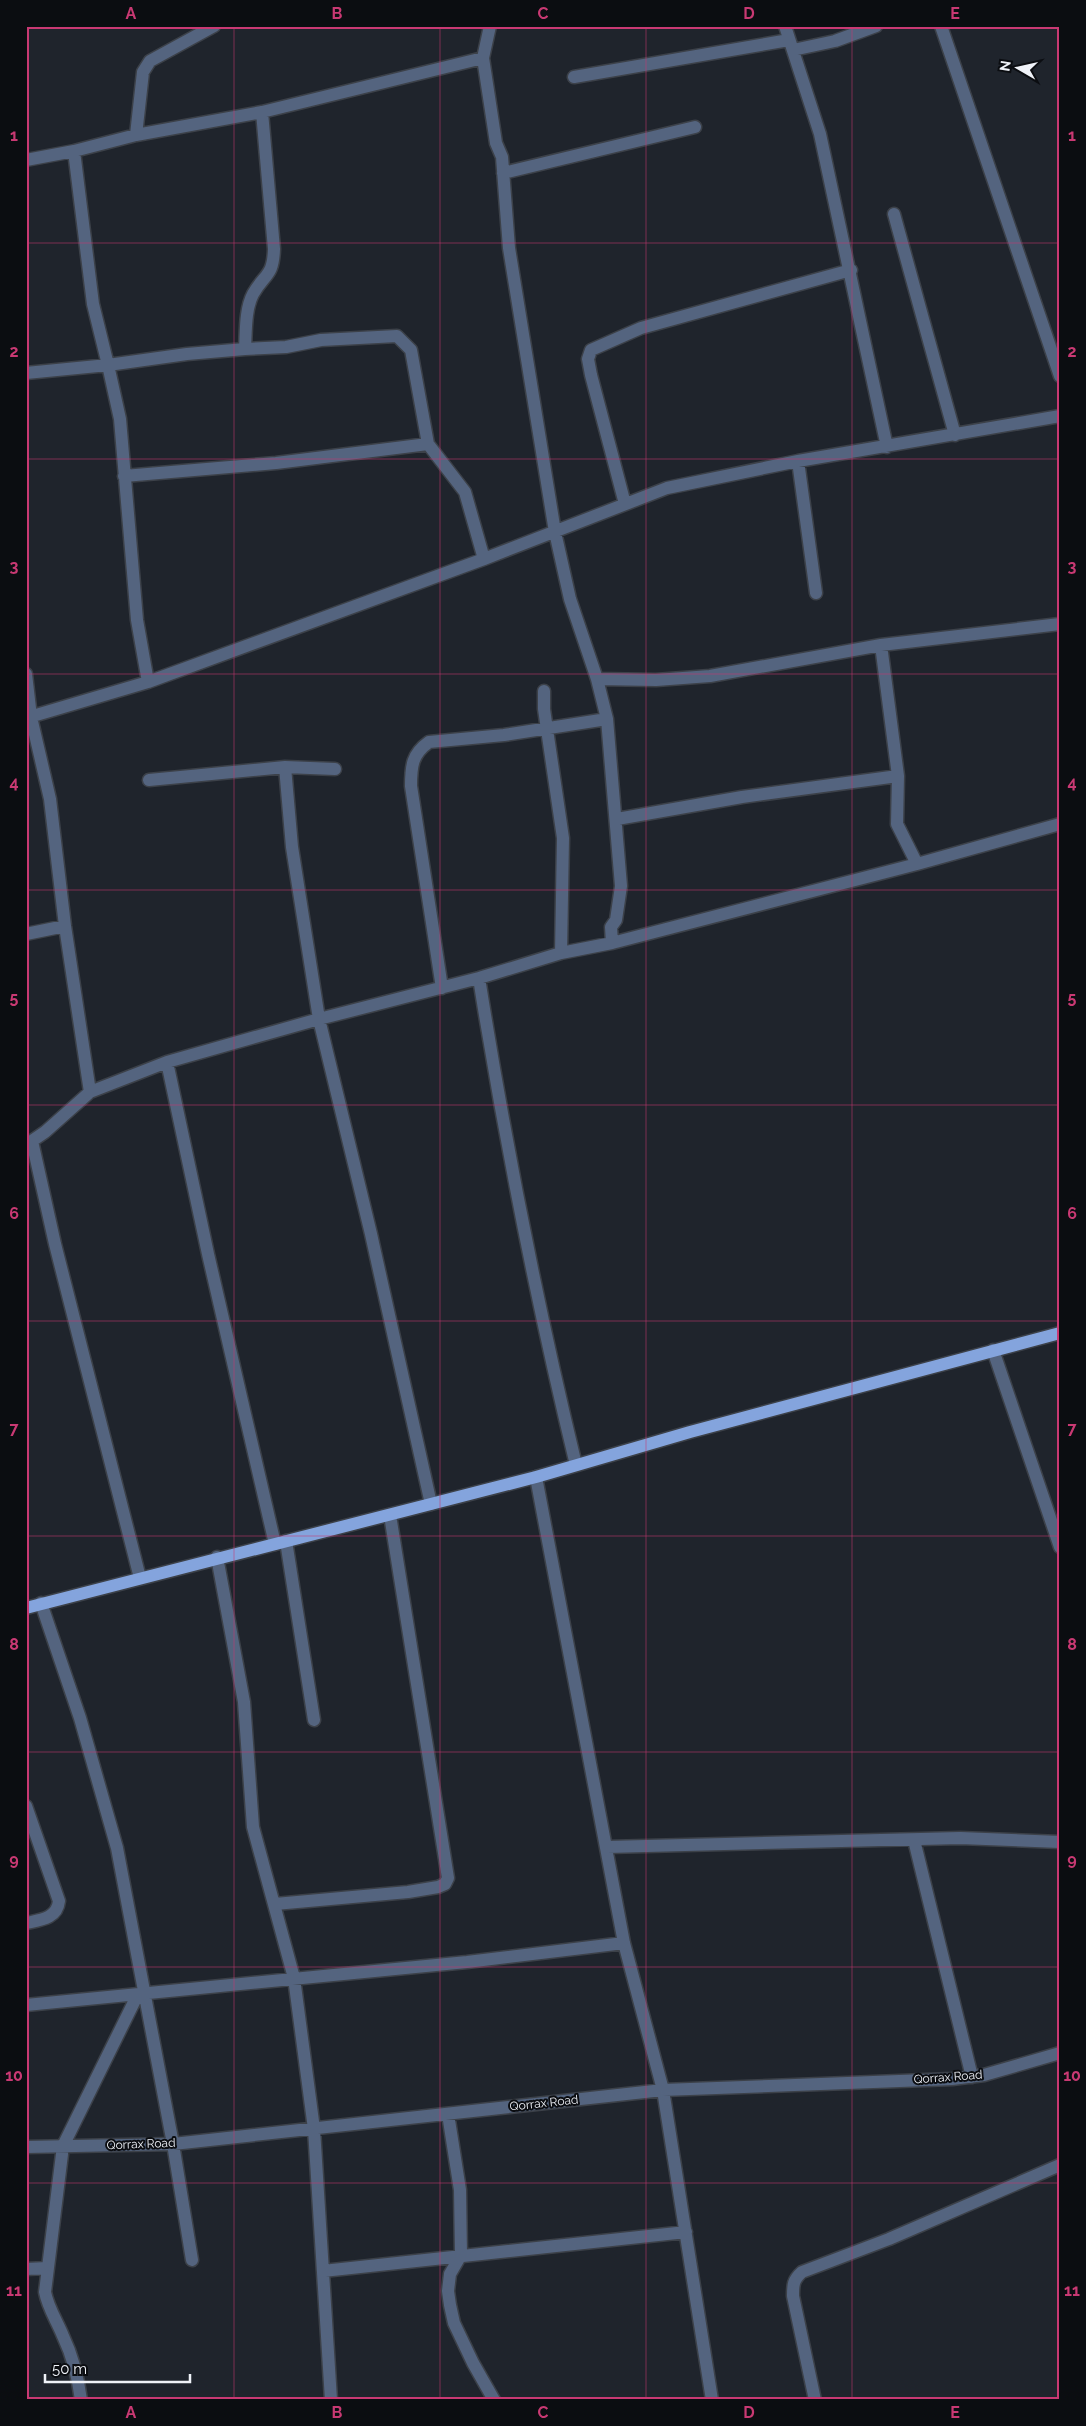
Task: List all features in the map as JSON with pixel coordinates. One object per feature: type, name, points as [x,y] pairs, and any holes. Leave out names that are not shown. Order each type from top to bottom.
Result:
[{"type":"main road","points":[[26,1608],[217,1557],[281,1543],[536,1477],[1060,1333]]},
{"type":"street","points":[[136,135],[143,72],[150,61],[214,26]]},
{"type":"street","points":[[490,26],[483,58],[503,173],[508,248],[555,532],[570,599],[597,679],[607,719],[621,886],[616,920],[611,926],[612,943]]},
{"type":"street","points":[[785,26],[820,134],[887,447]]},
{"type":"street","points":[[574,78],[791,45],[835,41],[876,26]]},
{"type":"street","points":[[941,26],[1060,376]]},
{"type":"street","points":[[26,160],[74,151],[136,135],[262,112],[483,58]]},
{"type":"street","points":[[245,349],[250,302],[253,294],[270,273],[274,262],[262,112]]},
{"type":"street","points":[[503,173],[695,127]]},
{"type":"street","points":[[74,151],[93,304],[120,419],[136,610],[148,682]]},
{"type":"street","points":[[894,214],[955,435]]},
{"type":"street","points":[[625,504],[591,375],[588,359],[591,350],[641,328],[850,270]]},
{"type":"street","points":[[26,373],[108,365],[187,354],[286,346],[321,340],[397,336],[411,350],[428,444],[465,492],[484,559]]},
{"type":"street","points":[[29,717],[148,682],[484,559],[667,488],[798,461],[1060,416]]},
{"type":"street","points":[[124,476],[276,463],[428,444]]},
{"type":"street","points":[[798,461],[816,593]]},
{"type":"street","points":[[597,679],[656,680],[710,676],[881,645],[1060,624]]},
{"type":"street","points":[[881,645],[898,776],[897,824],[918,864]]},
{"type":"street","points":[[26,674],[29,717],[50,799],[65,926],[90,1092]]},
{"type":"street","points":[[544,691],[563,838],[561,953]]},
{"type":"street","points":[[442,988],[411,786],[414,757],[420,748],[429,742],[504,735],[607,719]]},
{"type":"street","points":[[149,780],[285,767],[335,769]]},
{"type":"street","points":[[285,767],[292,847],[319,1019],[371,1234],[431,1504]]},
{"type":"street","points":[[616,819],[742,797],[898,776]]},
{"type":"street","points":[[140,1578],[29,1143],[90,1092],[168,1062],[319,1019],[479,978],[561,953],[612,943],[918,864],[1060,824]]},
{"type":"street","points":[[26,934],[65,926]]},
{"type":"street","points":[[479,978],[495,1081],[548,1350],[576,1465]]},
{"type":"street","points":[[168,1062],[208,1254],[281,1543],[314,1720]]},
{"type":"street","points":[[993,1350],[1060,1546]]},
{"type":"street","points":[[536,1477],[624,1943],[663,2090],[712,2400]]},
{"type":"street","points":[[275,1904],[408,1892],[438,1887],[445,1884],[448,1878],[390,1515]]},
{"type":"street","points":[[217,1557],[244,1702],[253,1827],[294,1978],[314,2129],[331,2400]]},
{"type":"street","points":[[41,1604],[80,1718],[117,1848],[142,1994],[173,2144],[192,2260]]},
{"type":"street","points":[[26,1806],[59,1901],[54,1914],[48,1918],[26,1923]]},
{"type":"street","points":[[606,1848],[960,1838],[1060,1842]]},
{"type":"street","points":[[914,1840],[972,2077]]},
{"type":"street","points":[[26,2005],[466,1962],[624,1943]]},
{"type":"street","points":[[81,2400],[78,2374],[63,2335],[48,2305],[45,2292],[63,2146],[142,1994]]},
{"type":"street","name":"Qorrax Road","points":[[26,2147],[173,2144],[663,2090],[972,2077],[1016,2067],[1060,2053]]},
{"type":"street","points":[[448,2114],[460,2190],[461,2255],[450,2274],[448,2292],[454,2323],[473,2363],[494,2400]]},
{"type":"street","points":[[815,2400],[793,2296],[793,2284],[802,2272],[889,2239],[1060,2165]]},
{"type":"street","points":[[323,2271],[686,2232]]},
{"type":"street","points":[[26,2270],[47,2268]]}]
